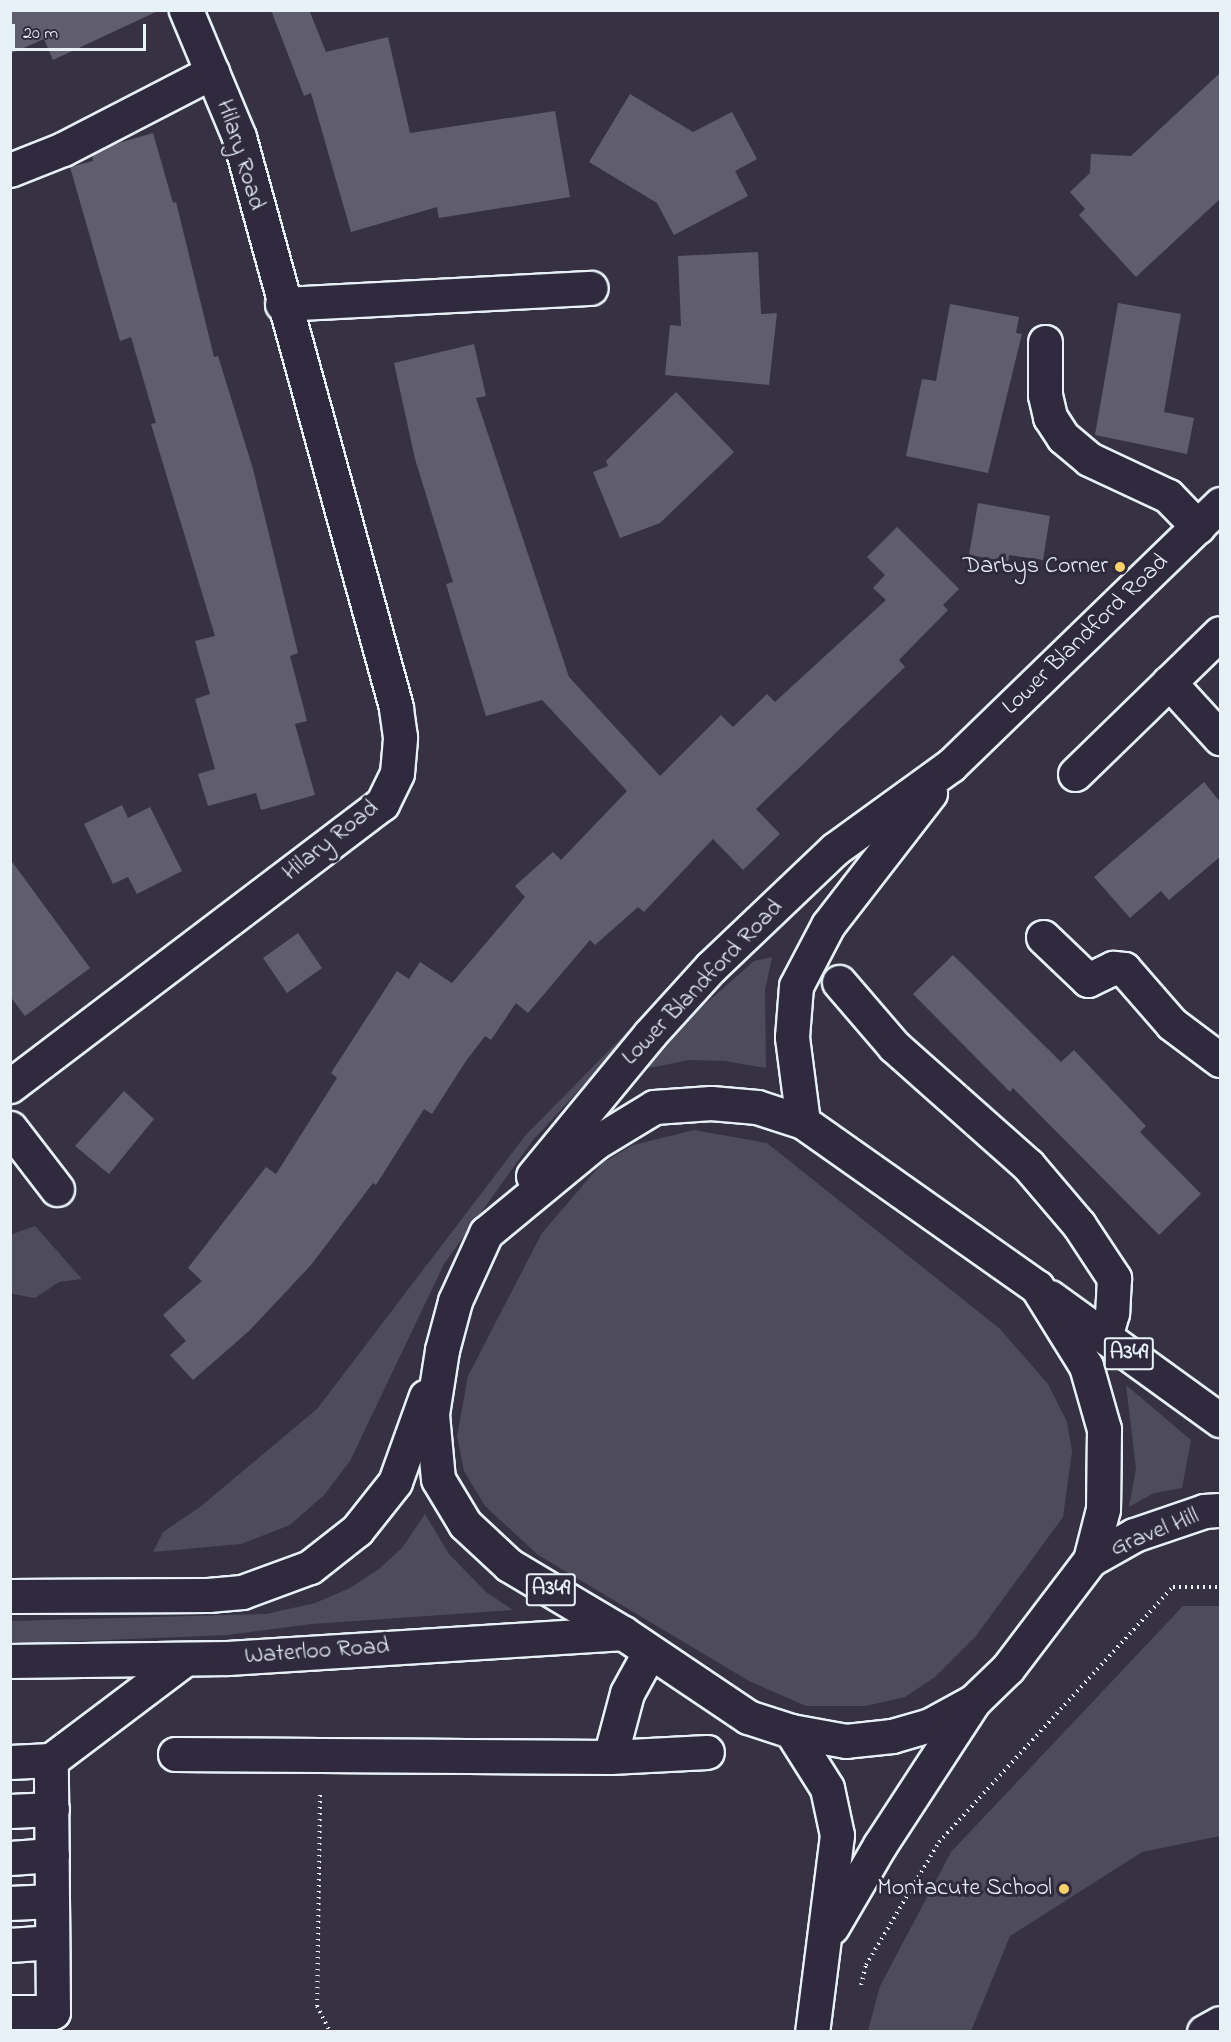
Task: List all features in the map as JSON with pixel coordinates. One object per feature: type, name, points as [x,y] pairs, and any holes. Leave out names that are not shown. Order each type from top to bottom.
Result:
[{"type":"main road","name":"Hilary Road","points":[[10,1086],[382,804],[397,773],[400,737],[396,707],[282,304],[239,137],[186,10]]},
{"type":"main road","points":[[10,171],[63,149],[212,72]]},
{"type":"main road","points":[[282,304],[591,288]]},
{"type":"main road","points":[[1045,342],[1045,395],[1050,417],[1063,437],[1089,459],[1209,515]]},
{"type":"main road","name":"Lower Blandford Road","points":[[486,1233],[650,1034],[711,967],[835,849],[951,765],[1209,515]]},
{"type":"main road","points":[[1075,774],[1221,633]]},
{"type":"main road","points":[[1169,682],[1221,738]]},
{"type":"main road","name":"Lower Blandford Road","points":[[803,1122],[792,1037],[796,986],[828,925],[951,765]]},
{"type":"main road","points":[[1043,937],[1088,980],[1113,968],[1124,969],[1172,1024],[1221,1060]]},
{"type":"main road","points":[[839,982],[894,1046],[1028,1165],[1079,1225],[1114,1278],[1112,1313],[1105,1337]]},
{"type":"main road","name":"A349","points":[[10,1596],[208,1595],[242,1592],[310,1568],[357,1530],[395,1482],[442,1350],[455,1301],[486,1233],[595,1143],[654,1107],[711,1103],[746,1106],[803,1122],[1221,1420]]},
{"type":"main road","points":[[10,1128],[57,1189]]},
{"type":"main road","name":"A349","points":[[442,1350],[432,1414],[438,1479],[465,1524],[509,1565],[623,1633],[649,1653],[748,1717],[791,1731],[846,1741],[892,1736],[930,1725],[974,1701],[1008,1668],[1090,1560],[1103,1509],[1104,1429],[1086,1366],[1037,1287]]},
{"type":"main road","name":"Gravel Hill","points":[[1090,1560],[1134,1535],[1204,1511],[1221,1510]]},
{"type":"main road","name":"Waterloo Road","points":[[10,1661],[184,1659],[623,1633]]},
{"type":"main road","points":[[610,1757],[627,1693],[649,1653]]},
{"type":"main road","points":[[10,1762],[51,1760],[184,1659]]},
{"type":"main road","points":[[826,1936],[880,1845],[974,1701]]},
{"type":"main road","points":[[791,1731],[827,1788],[837,1835],[826,1936],[812,2031]]},
{"type":"main road","points":[[175,1754],[610,1757],[707,1752]]},
{"type":"main road","points":[[10,2012],[52,2012],[51,1760]]},
{"type":"main road","points":[[10,1811],[52,1809]]},
{"type":"main road","points":[[10,1858],[52,1855]]},
{"type":"main road","points":[[10,1904],[52,1900]]},
{"type":"main road","points":[[10,1945],[52,1942]]},
{"type":"main road","points":[[1204,2031],[1221,2023]]},
{"type":"path","points":[[859,1995],[866,1965],[939,1842],[1173,1587],[1221,1587]]},
{"type":"path","points":[[320,1755],[317,2006],[330,2031]]},
{"type":"shaded area","points":[[729,928],[533,1140],[444,1264],[350,1461],[324,1495],[290,1525],[241,1544],[153,1552],[163,1532],[200,1507],[317,1409],[525,1136]]},
{"type":"shaded area","points":[[772,957],[765,990],[766,1068],[725,1061],[689,1060],[644,1069],[704,1005],[754,961]]},
{"type":"shaded area","points":[[694,1130],[767,1143],[1000,1329],[1048,1384],[1067,1422],[1072,1451],[1063,1517],[976,1636],[935,1677],[905,1697],[866,1706],[806,1706],[749,1681],[538,1555],[485,1506],[464,1471],[457,1436],[468,1376],[542,1233],[602,1163],[633,1145]]},
{"type":"shaded area","points":[[35,1226],[82,1279],[59,1282],[35,1298],[13,1294],[10,1235]]},
{"type":"shaded area","points":[[1126,1385],[1191,1440],[1182,1488],[1154,1493],[1129,1507],[1136,1468]]},
{"type":"shaded area","points":[[425,1514],[449,1554],[486,1592],[513,1610],[312,1624],[227,1635],[11,1644],[11,1621],[266,1614],[315,1603],[350,1588],[379,1569],[402,1548]]},
{"type":"shaded area","points":[[1183,1606],[1220,1606],[1220,1836],[1142,1852],[1010,1936],[971,2031],[868,2031],[880,1986],[951,1852]]},
{"type":"building","points":[[10,10],[160,10],[53,60],[44,39],[10,54]]},
{"type":"building","points":[[271,10],[309,10],[326,52],[388,37],[410,133],[555,111],[570,197],[439,218],[437,207],[351,232],[311,93],[304,96]]},
{"type":"building","points":[[1221,72],[1221,198],[1136,277],[1079,215],[1085,209],[1070,192],[1090,173],[1091,154],[1131,156]]},
{"type":"building","points":[[630,94],[693,132],[732,112],[757,159],[735,171],[748,196],[674,235],[657,203],[589,162]]},
{"type":"building","points":[[153,133],[173,203],[176,202],[214,357],[218,356],[253,469],[298,653],[290,656],[307,721],[295,724],[315,795],[261,810],[256,793],[208,806],[198,774],[215,769],[195,699],[210,694],[195,641],[215,636],[151,424],[156,423],[131,337],[120,341],[70,167],[93,161],[92,155],[112,145]]},
{"type":"building","points":[[758,252],[761,314],[777,313],[769,385],[665,375],[670,325],[681,326],[678,256]]},
{"type":"building","points":[[1118,303],[1181,314],[1164,412],[1194,418],[1187,454],[1095,435]]},
{"type":"building","points":[[950,304],[1019,317],[1016,333],[1022,334],[988,473],[906,456],[922,379],[936,381]]},
{"type":"building","points":[[474,344],[486,396],[476,398],[569,677],[660,776],[721,715],[733,727],[767,694],[775,702],[886,600],[873,588],[885,575],[867,557],[897,527],[959,589],[943,605],[948,610],[899,660],[905,667],[756,809],[780,834],[743,870],[713,839],[644,912],[638,907],[595,945],[590,940],[528,1013],[516,1003],[491,1040],[485,1036],[466,1061],[432,1114],[424,1109],[376,1185],[373,1183],[311,1265],[249,1331],[193,1380],[170,1355],[186,1341],[163,1315],[202,1281],[188,1268],[266,1167],[276,1174],[337,1078],[331,1073],[397,971],[409,979],[420,962],[452,983],[525,897],[515,886],[553,852],[561,860],[627,791],[542,700],[486,716],[446,584],[453,582],[415,459],[394,363]]},
{"type":"building","points":[[676,392],[734,452],[660,523],[620,538],[593,472],[608,466],[606,461]]},
{"type":"building","points":[[978,503],[1050,516],[1043,560],[1009,555],[1008,562],[969,555]]},
{"type":"building","points":[[1204,782],[1221,803],[1221,856],[1169,900],[1161,891],[1130,918],[1094,877]]},
{"type":"building","points":[[122,805],[128,818],[150,807],[182,871],[137,894],[128,877],[113,884],[84,824]]},
{"type":"building","points":[[10,859],[90,968],[25,1016],[10,996]]},
{"type":"building","points":[[298,933],[322,968],[287,993],[263,958]]},
{"type":"building","points":[[953,955],[1061,1062],[1074,1050],[1146,1126],[1140,1132],[1201,1194],[1159,1235],[1013,1088],[1010,1092],[913,994]]},
{"type":"building","points":[[124,1091],[154,1119],[109,1174],[75,1146]]},
{"type":"place","name":"Darbys Corner","points":[[1120,567]]},
{"type":"place","name":"Montacute School","points":[[1064,1889]]}]
